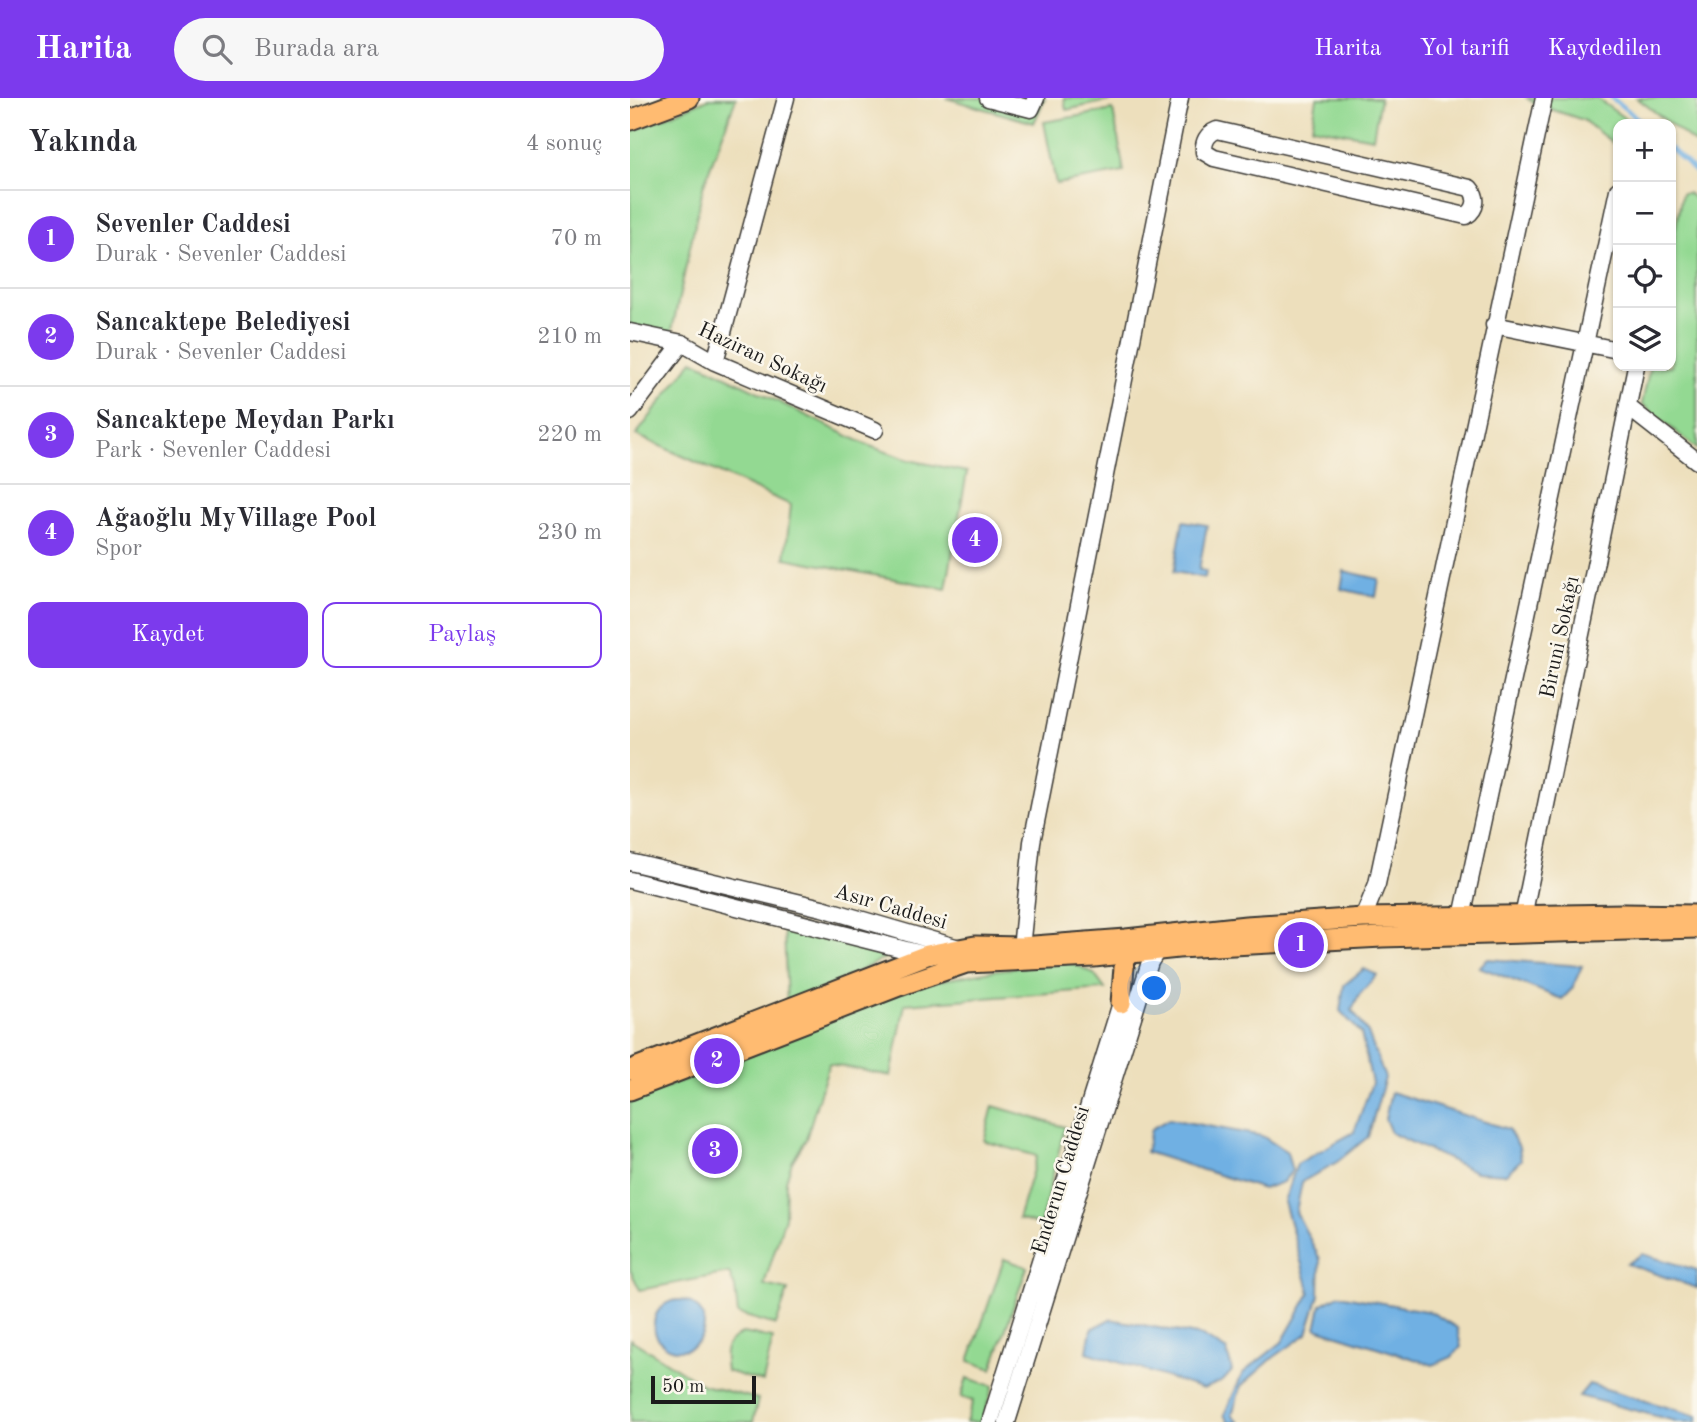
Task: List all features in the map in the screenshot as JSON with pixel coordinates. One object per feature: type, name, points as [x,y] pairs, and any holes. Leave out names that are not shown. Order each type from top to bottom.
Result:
[{"type":"main road","points":[[630,120],[689,98]]},
{"type":"main road","points":[[630,1070],[927,955],[1020,954],[1126,946],[1246,926],[1363,918],[1697,915]]},
{"type":"main road","points":[[1020,954],[1094,957],[1126,946],[1157,951],[1382,937],[1697,928]]},
{"type":"main road","points":[[1121,1003],[1126,946]]},
{"type":"main road","points":[[630,1090],[957,956]]},
{"type":"main road","points":[[1094,957],[1105,964],[1112,975],[1121,1003]]},
{"type":"street","points":[[715,362],[786,98]]},
{"type":"street","points":[[988,98],[1031,109],[1036,98]]},
{"type":"street","points":[[1020,954],[1031,842],[1180,98]]},
{"type":"street","points":[[1363,918],[1377,884],[1544,98]]},
{"type":"street","points":[[1217,130],[1470,188],[1476,202],[1466,216],[1214,158],[1204,152],[1207,137],[1217,130]]},
{"type":"street","points":[[1462,917],[1613,213]]},
{"type":"street","points":[[1494,325],[1613,349]]},
{"type":"street","name":"Haziran Sokağı","points":[[630,332],[682,343],[715,362],[875,430]]},
{"type":"street","points":[[630,412],[682,343]]},
{"type":"street","name":"Biruni Sokağı","points":[[1523,917],[1635,371]]},
{"type":"street","points":[[1628,407],[1697,461]]},
{"type":"street","name":"Asır Caddesi","points":[[630,862],[822,908],[957,956]]},
{"type":"street","name":"Asır Caddesi","points":[[630,880],[927,955]]},
{"type":"street","name":"Enderun Caddesi","points":[[1007,1422],[1150,962],[1157,951]]},
{"type":"street","name":"Enderun Caddesi","points":[[990,1422],[1121,1003]]},
{"type":"green space","points":[[710,98],[736,98],[703,187],[671,335],[630,326],[630,132]]},
{"type":"green space","points":[[946,98],[1045,98],[1034,123]]},
{"type":"green space","points":[[1064,98],[1122,98],[1066,110]]},
{"type":"green space","points":[[1317,98],[1380,98],[1373,138],[1312,127]]},
{"type":"green space","points":[[1527,98],[1596,98],[1626,119],[1613,119],[1613,143],[1583,120],[1535,104]]},
{"type":"green space","points":[[1637,98],[1697,98],[1697,145],[1676,129],[1676,119],[1664,119]]},
{"type":"green space","points":[[1113,110],[1124,172],[1056,184],[1044,122]]},
{"type":"green space","points":[[1682,193],[1688,193],[1697,201],[1697,449],[1642,404],[1649,371],[1676,371],[1676,226]]},
{"type":"green space","points":[[693,360],[867,445],[909,460],[967,472],[946,589],[785,558],[791,505],[636,435]]},
{"type":"green space","points":[[784,928],[893,954],[787,1007]]},
{"type":"green space","points":[[1072,962],[1094,974],[1105,989],[905,1004],[891,1076],[829,1064],[806,1139],[792,1162],[786,1181],[785,1217],[764,1285],[788,1290],[776,1325],[738,1314],[735,1288],[729,1273],[640,1290],[630,1270],[630,1102],[916,985],[996,970]]},
{"type":"green space","points":[[993,1106],[1065,1127],[1040,1225],[1018,1219],[1037,1156],[984,1141]]},
{"type":"green space","points":[[1004,1259],[1027,1267],[992,1369],[969,1361]]},
{"type":"green space","points":[[742,1333],[773,1338],[763,1382],[726,1371],[726,1349],[731,1341]]},
{"type":"green space","points":[[630,1339],[703,1385],[758,1399],[753,1422],[630,1422]]},
{"type":"green space","points":[[967,1378],[993,1386],[982,1422],[966,1422],[973,1401],[961,1397]]},
{"type":"water","points":[[1183,521],[1207,525],[1199,570],[1206,571],[1205,578],[1174,572]]},
{"type":"water","points":[[1344,571],[1379,579],[1376,597],[1341,589]]},
{"type":"water","points":[[1488,959],[1582,966],[1572,989],[1562,999],[1479,967]]},
{"type":"water","points":[[1364,969],[1377,975],[1359,995],[1352,1010],[1368,1033],[1385,1078],[1368,1137],[1337,1162],[1302,1182],[1296,1212],[1320,1259],[1319,1295],[1307,1334],[1274,1357],[1241,1386],[1232,1415],[1239,1422],[1229,1422],[1224,1415],[1243,1373],[1282,1342],[1310,1293],[1284,1202],[1297,1164],[1354,1132],[1372,1083],[1361,1033],[1340,1011],[1344,985]]},
{"type":"water","points":[[1391,1092],[1508,1129],[1519,1147],[1521,1160],[1506,1174],[1476,1172],[1391,1133],[1385,1119]]},
{"type":"water","points":[[1169,1119],[1262,1136],[1287,1152],[1292,1171],[1283,1182],[1263,1189],[1146,1152],[1151,1129]]},
{"type":"water","points":[[1642,1254],[1697,1270],[1697,1288],[1627,1264]]},
{"type":"water","points":[[1339,1295],[1431,1312],[1457,1328],[1461,1347],[1452,1357],[1433,1365],[1316,1328],[1321,1305]]},
{"type":"water","points":[[669,1301],[689,1301],[703,1315],[703,1335],[689,1349],[669,1349],[655,1335],[655,1315]]},
{"type":"water","points":[[1110,1319],[1202,1336],[1227,1351],[1232,1371],[1223,1381],[1203,1389],[1087,1352],[1091,1329]]},
{"type":"water","points":[[1589,1384],[1697,1416],[1697,1422],[1679,1422],[1579,1396]]},
{"type":"waterway","points":[[1612,98],[1638,119]]},
{"type":"waterway","points":[[1676,154],[1697,173]]},
{"type":"place","name":"Ağaoğlu MyVillage Pool","points":[[975,540]]},
{"type":"place","name":"Sevenler Caddesi","points":[[1301,945]]},
{"type":"place","name":"Sancaktepe Belediyesi","points":[[717,1061]]},
{"type":"place","name":"Sancaktepe Meydan Parkı","points":[[715,1151]]}]
